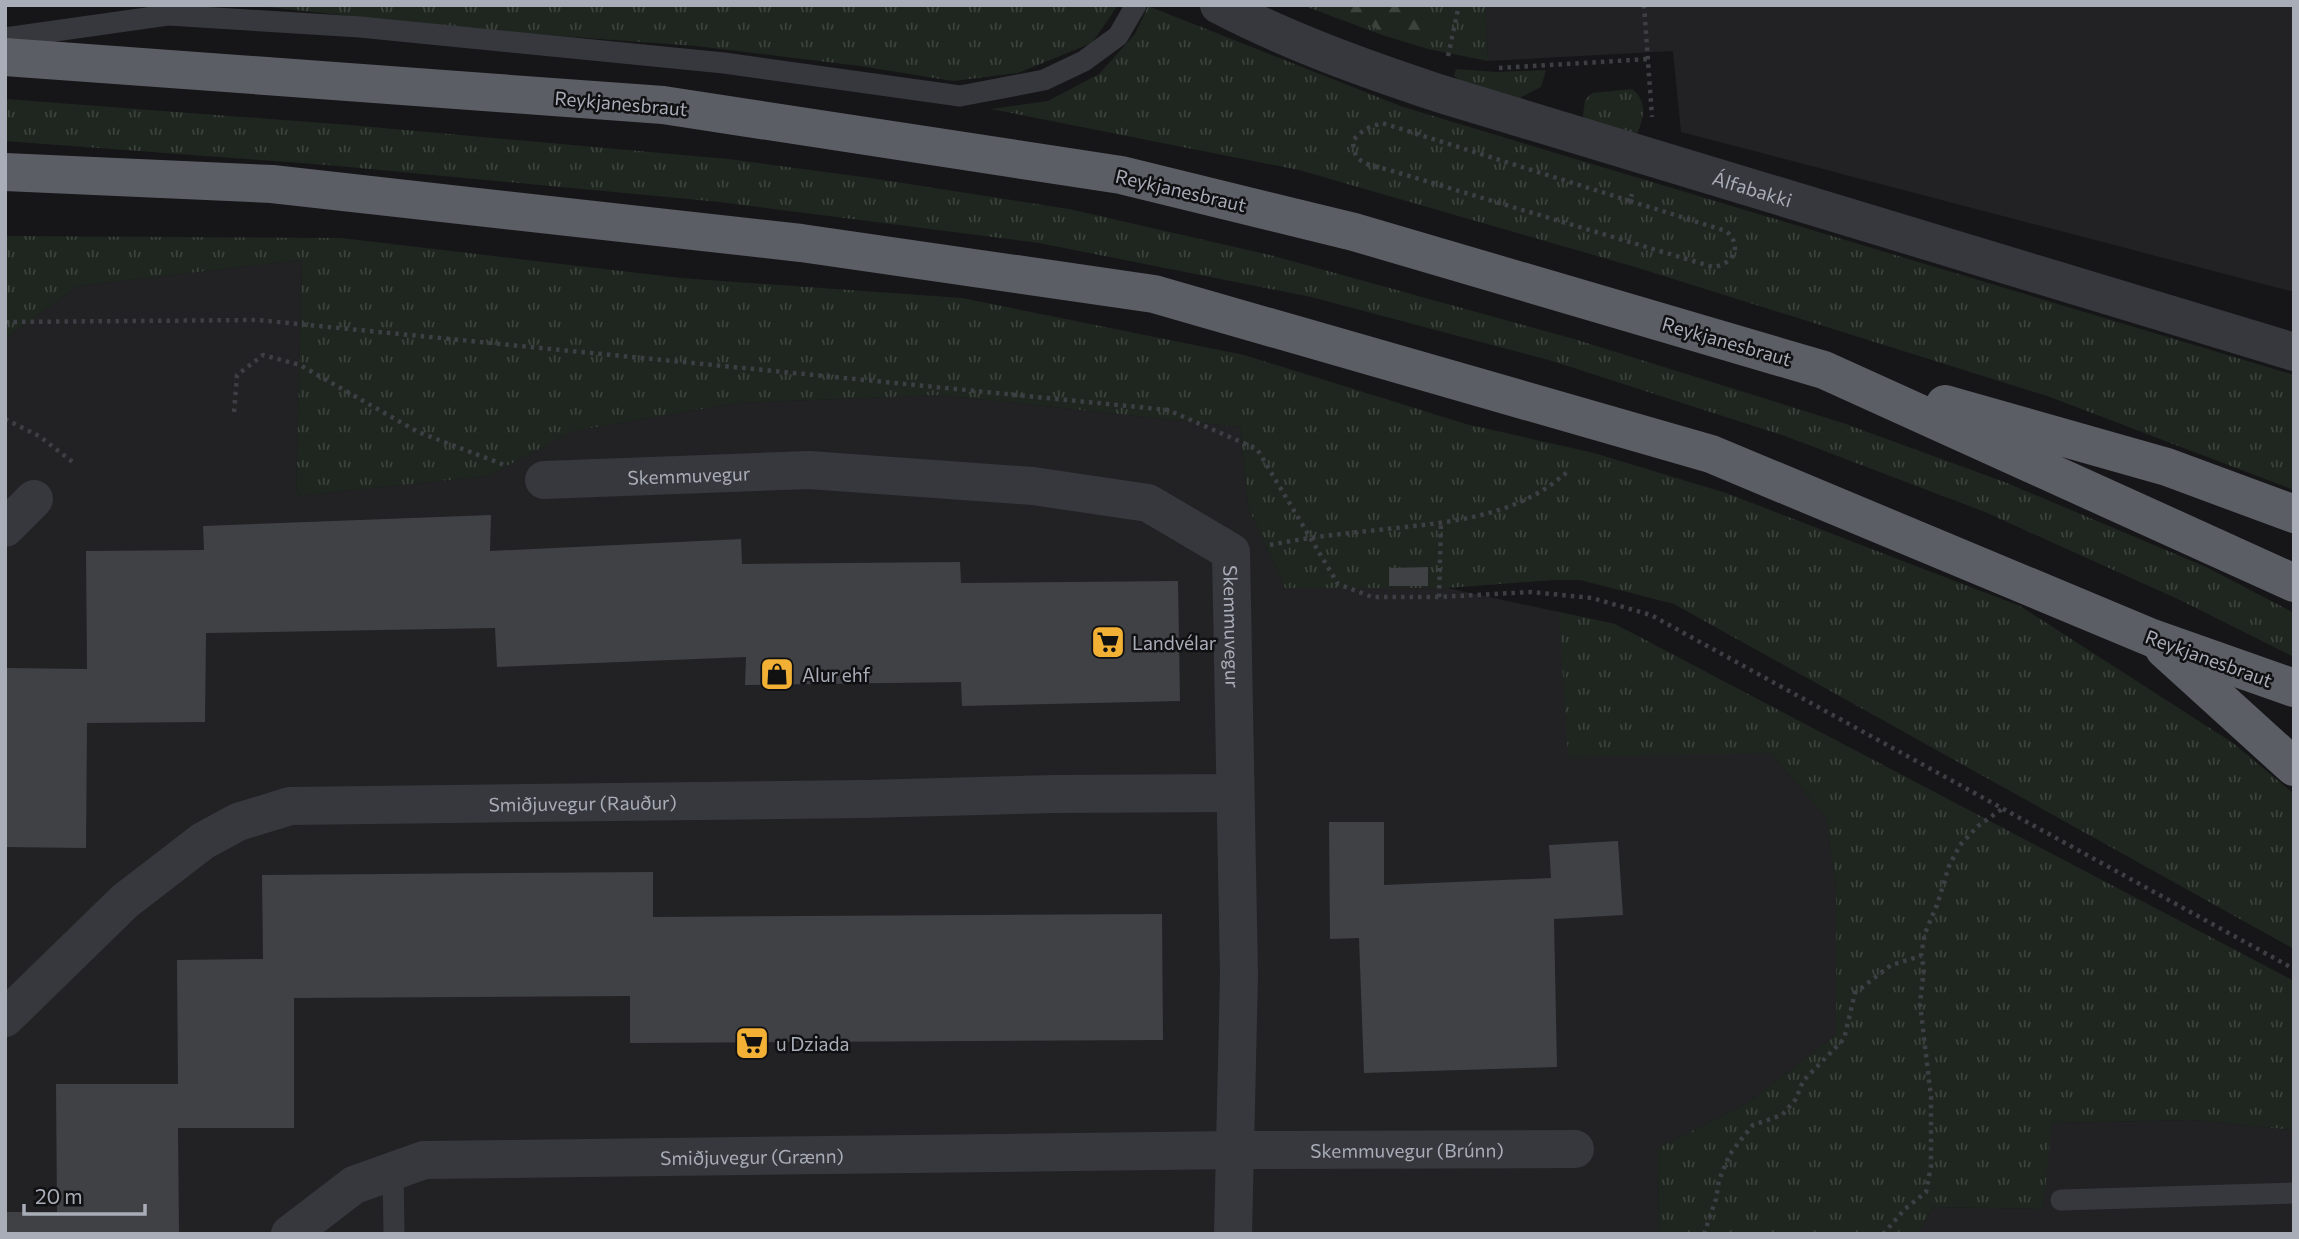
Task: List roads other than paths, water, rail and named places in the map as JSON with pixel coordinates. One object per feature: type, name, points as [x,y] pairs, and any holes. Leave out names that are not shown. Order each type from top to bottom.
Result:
[{"type":"highway","name":"Reykjanesbraut","points":[[5,57],[663,105],[1121,175],[1354,232],[1825,370],[2294,583]]},
{"type":"highway","name":"Reykjanesbraut","points":[[5,172],[285,185],[801,243],[1154,294],[1711,454],[2152,638],[2294,688]]},
{"type":"highway","points":[[1825,370],[2167,467],[2294,514]]},
{"type":"highway","points":[[2152,638],[2294,767]]},
{"type":"street","name":"Álfabakki","points":[[1220,5],[1255,24],[1344,62],[1437,93],[2294,352]]},
{"type":"street","name":"Skemmuvegur","points":[[544,480],[809,470],[1033,486],[1148,503],[1231,552],[1239,975],[1233,1234]]},
{"type":"street","points":[[5,528],[34,499]]},
{"type":"street","name":"Smiðjuvegur (Rauður)","points":[[5,1018],[125,901],[203,841],[238,822],[290,806],[1235,793]]},
{"type":"street","name":"Skemmuvegur (Brúnn)","points":[[1236,1150],[1575,1149]]},
{"type":"street","name":"Smiðjuvegur (Grænn)","points":[[290,1234],[354,1185],[424,1160],[1236,1150]]},
{"type":"lane","points":[[5,38],[169,15],[360,27],[710,61],[960,96],[1044,80],[1084,61],[1118,36],[1136,5]]},
{"type":"lane","points":[[393,1171],[394,1234]]},
{"type":"lane","points":[[2062,1200],[2294,1193]]},
{"type":"place","name":"Landvélar","points":[[1108,642]]},
{"type":"place","name":"Alur ehf","points":[[777,674]]},
{"type":"place","name":"u Dziada","points":[[752,1043]]}]
